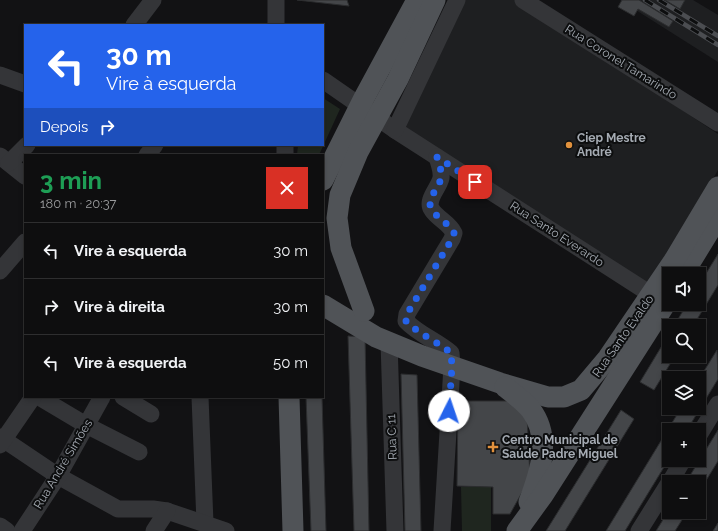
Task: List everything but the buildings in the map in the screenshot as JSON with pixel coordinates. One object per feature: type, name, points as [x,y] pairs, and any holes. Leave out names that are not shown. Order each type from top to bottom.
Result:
[{"type":"main road","points":[[324,178],[364,98],[417,0]]},
{"type":"main road","points":[[383,340],[364,311],[341,248],[337,218],[340,195],[358,152],[398,79],[435,0]]},
{"type":"main road","name":"Rua Santo Evaldo","points":[[517,531],[543,495],[660,296],[718,187]]},
{"type":"main road","points":[[687,267],[718,217]]},
{"type":"main road","name":"Rua Santo Evaldo","points":[[324,306],[383,340],[500,383],[548,397],[564,397],[581,390],[660,296]]},
{"type":"main road","name":"Rua Santo Evaldo","points":[[500,383],[523,402],[535,417],[540,429],[543,450],[540,470],[517,531]]},
{"type":"main road","points":[[289,398],[293,531]]},
{"type":"street","points":[[135,24],[153,0]]},
{"type":"street","points":[[276,0],[276,24]]},
{"type":"street","points":[[395,130],[457,0]]},
{"type":"street","name":"Rua Coronel Tamarindo","points":[[523,0],[718,123]]},
{"type":"street","points":[[0,75],[24,84]]},
{"type":"street","name":"Rua Santo Everardo","points":[[324,81],[437,157],[660,296]]},
{"type":"street","points":[[24,175],[4,162],[27,146]]},
{"type":"street","points":[[148,154],[154,146]]},
{"type":"street","points":[[437,157],[441,172],[441,179],[431,199],[431,210],[451,227],[454,233],[452,239],[407,314],[406,321],[411,326],[442,345],[451,353],[452,366],[442,531]]},
{"type":"street","points":[[0,271],[24,243]]},
{"type":"street","name":"Rua C 11","points":[[383,340],[394,531]]},
{"type":"street","points":[[33,398],[1,440],[58,476],[118,509],[153,509],[167,511],[226,531]]},
{"type":"street","points":[[41,398],[86,425],[139,452]]},
{"type":"street","name":"Rua André Simões","points":[[22,531],[58,476],[101,398]]},
{"type":"street","points":[[125,398],[152,414]]},
{"type":"street","points":[[200,398],[205,523]]},
{"type":"street","points":[[706,424],[718,404]]},
{"type":"street","points":[[639,531],[662,494]]},
{"type":"street","points":[[154,531],[167,511]]},
{"type":"street","points":[[0,526],[7,531]]},
{"type":"shaded area","name":"Ciep Mestre André","points":[[460,0],[517,0],[718,134],[718,170],[663,267],[662,267],[650,291],[395,130]]},
{"type":"shaded area","points":[[620,0],[693,0],[718,15],[718,62]]},
{"type":"shaded area","points":[[324,99],[340,109],[324,144]]},
{"type":"shaded area","points":[[298,146],[323,146],[319,154],[297,154]]},
{"type":"shaded area","points":[[461,487],[491,487],[491,531],[462,531]]},
{"type":"railway","points":[[645,0],[718,45]]},
{"type":"railway","points":[[659,0],[718,36]]},
{"type":"place","name":"Ciep Mestre André","points":[[569,145]]},
{"type":"place","name":"Centro Municipal de Saúde Padre Miguel","points":[[493,447]]},
{"type":"route","points":[[449,411],[452,366],[451,353],[442,345],[411,326],[406,321],[407,314],[452,239],[454,233],[451,227],[431,210],[431,199],[441,179],[441,172],[437,157],[475,182]]}]
